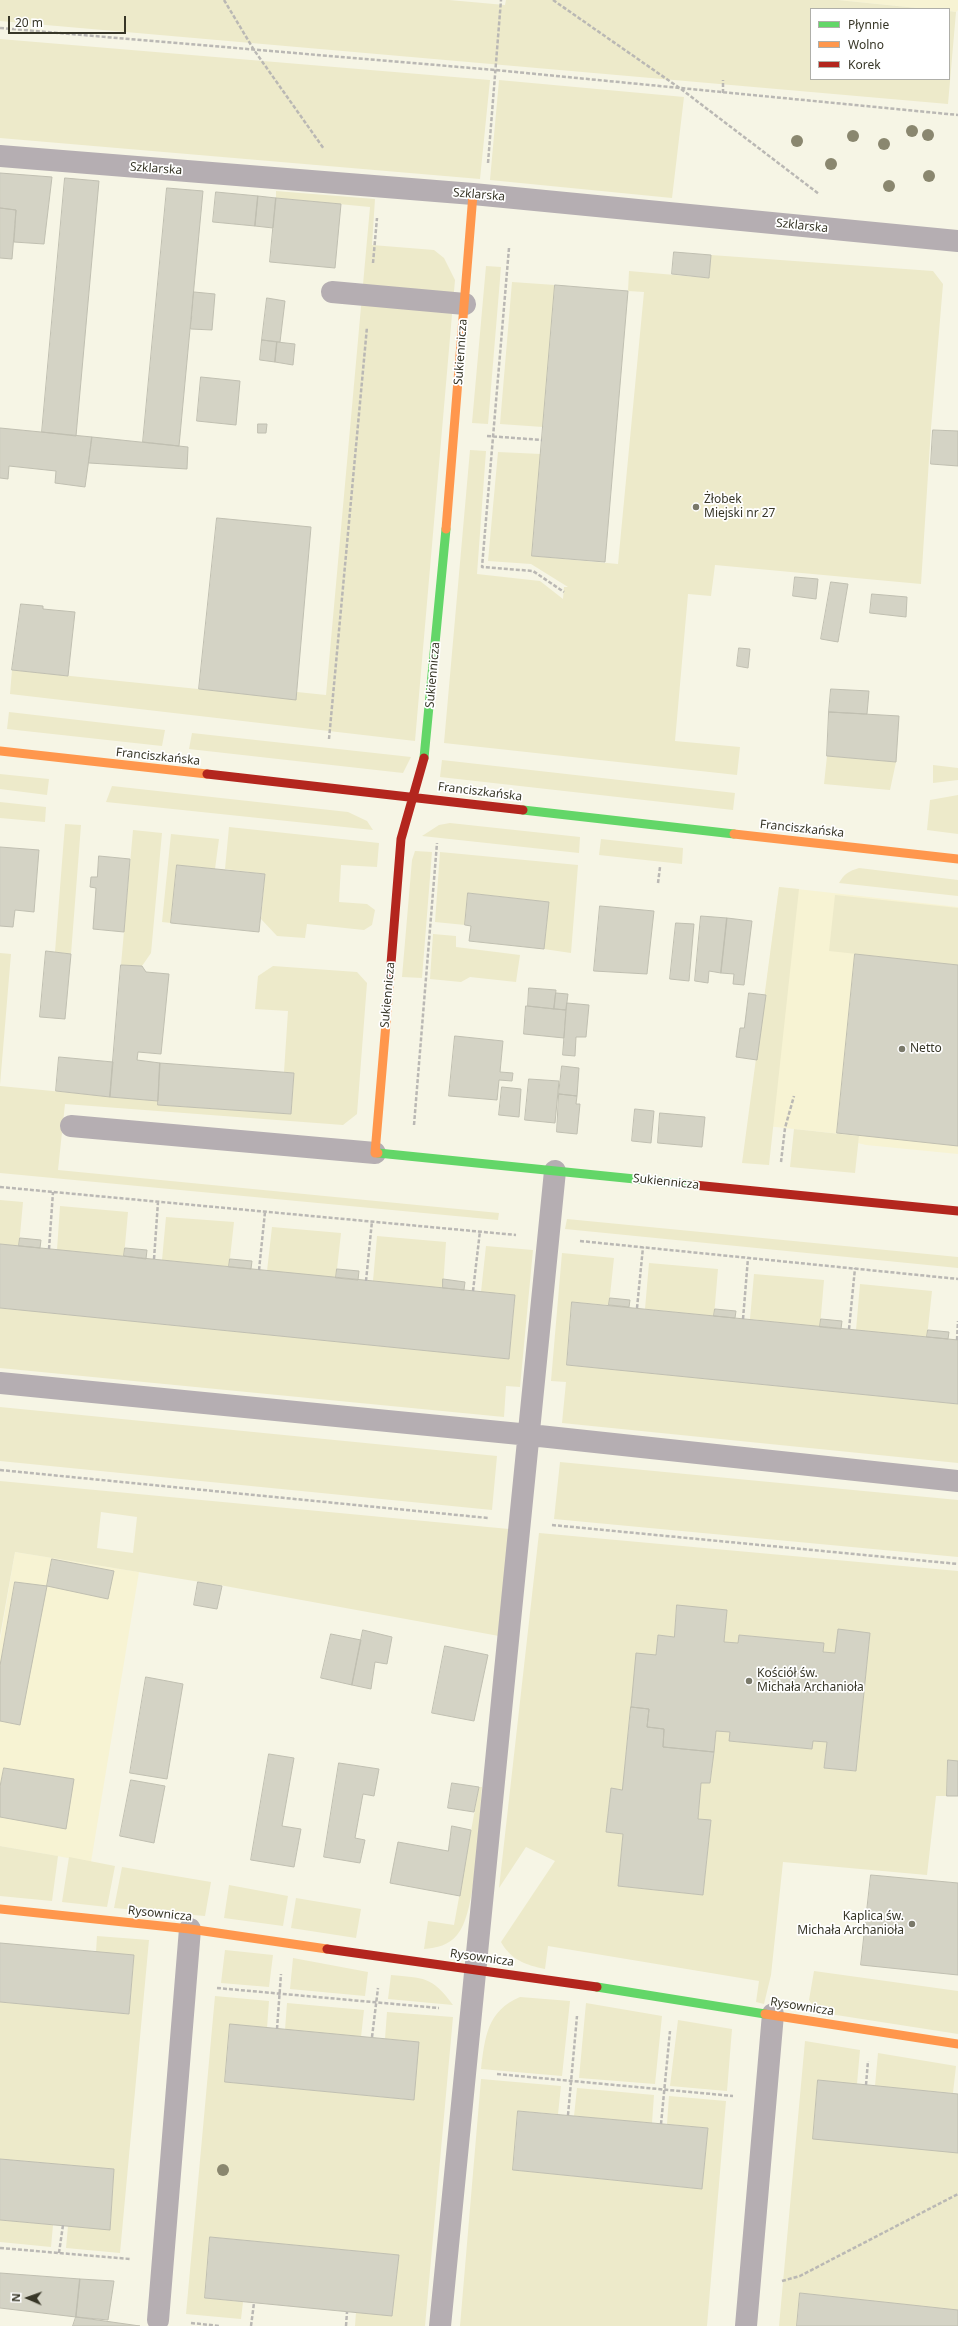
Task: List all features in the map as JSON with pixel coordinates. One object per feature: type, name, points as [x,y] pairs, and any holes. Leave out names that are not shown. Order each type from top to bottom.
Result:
[{"type":"street","name":"Szklarska","points":[[0,156],[379,186],[958,242]]},
{"type":"street","name":"Sukiennicza","points":[[375,1153],[401,839],[426,751],[455,434],[465,304],[479,195]]},
{"type":"street","points":[[332,292],[465,304]]},
{"type":"street","name":"Franciszkańska","points":[[0,751],[958,859]]},
{"type":"street","name":"Sukiennicza","points":[[71,1126],[375,1153],[958,1211]]},
{"type":"street","points":[[440,2326],[469,2011],[498,1756],[555,1171]]},
{"type":"street","points":[[0,1383],[530,1435],[958,1481]]},
{"type":"street","name":"Rysownicza","points":[[0,1909],[190,1928],[581,1985],[958,2044]]},
{"type":"street","points":[[158,2320],[190,1928]]},
{"type":"street","points":[[746,2326],[773,2014]]},
{"type":"path","points":[[224,0],[254,50],[349,184]]},
{"type":"path","points":[[479,195],[495,70],[501,0]]},
{"type":"path","points":[[553,0],[681,89],[825,199]]},
{"type":"path","points":[[0,28],[495,70],[958,115]]},
{"type":"path","points":[[723,80],[723,93]]},
{"type":"path","points":[[329,739],[379,186]]},
{"type":"path","points":[[509,248],[482,567],[534,571],[564,592]]},
{"type":"path","points":[[455,434],[542,440]]},
{"type":"path","points":[[414,1124],[437,843]]},
{"type":"path","points":[[658,883],[660,867]]},
{"type":"path","points":[[778,1193],[785,1128],[794,1096]]},
{"type":"path","points":[[0,1187],[480,1231],[958,1279]]},
{"type":"path","points":[[49,1249],[53,1192]]},
{"type":"path","points":[[154,1259],[158,1202]]},
{"type":"path","points":[[260,1270],[265,1212]]},
{"type":"path","points":[[366,1281],[372,1221]]},
{"type":"path","points":[[473,1291],[480,1231]]},
{"type":"path","points":[[637,1308],[643,1247]]},
{"type":"path","points":[[743,1319],[748,1258]]},
{"type":"path","points":[[848,1329],[855,1268]]},
{"type":"path","points":[[956,1340],[958,1321]]},
{"type":"path","points":[[0,1470],[958,1564]]},
{"type":"path","points":[[277,2029],[284,1942]]},
{"type":"path","points":[[372,2038],[381,1956]]},
{"type":"path","points":[[185,1985],[469,2011]]},
{"type":"path","points":[[568,2115],[581,1985]]},
{"type":"path","points":[[660,2124],[673,1999]]},
{"type":"path","points":[[464,2071],[766,2098]]},
{"type":"path","points":[[749,2291],[800,2276],[958,2194]]},
{"type":"path","points":[[59,2253],[63,2225]]},
{"type":"path","points":[[0,2248],[162,2262]]},
{"type":"path","points":[[251,2326],[254,2303]]},
{"type":"path","points":[[346,2326],[347,2312]]},
{"type":"shaded area","points":[[0,0],[449,0],[505,5],[506,0],[838,0],[917,8],[810,8],[810,80],[950,80],[950,11],[956,12],[948,104],[0,21]]},
{"type":"shaded area","points":[[838,0],[958,0],[958,10],[956,12],[950,11],[950,8],[917,8]]},
{"type":"shaded area","points":[[0,39],[490,80],[480,179],[0,138]]},
{"type":"shaded area","points":[[499,80],[684,97],[672,198],[490,180]]},
{"type":"shaded area","points":[[276,191],[375,199],[372,245],[434,250],[444,258],[455,280],[415,741],[10,694],[12,670],[296,699],[297,692],[326,695],[370,207],[276,198]]},
{"type":"shaded area","name":"Żłobek Miejski nr 27","points":[[711,255],[933,271],[943,284],[931,428],[921,584],[715,565],[711,596],[688,594],[675,741],[740,747],[737,775],[444,743],[470,450],[486,451],[477,574],[540,581],[563,599],[564,587],[568,587],[531,564],[488,561],[498,452],[541,454],[532,556],[618,564],[644,292],[628,291],[629,271],[709,278]]},
{"type":"shaded area","points":[[486,266],[501,267],[488,424],[472,423]]},
{"type":"shaded area","points":[[512,282],[555,285],[543,427],[500,424]]},
{"type":"shaded area","points":[[9,712],[165,730],[162,746],[7,729]]},
{"type":"shaded area","points":[[192,733],[411,757],[403,773],[189,749]]},
{"type":"shaded area","points":[[827,756],[896,762],[890,790],[824,784]]},
{"type":"shaded area","points":[[442,760],[735,793],[733,810],[440,777]]},
{"type":"shaded area","points":[[933,765],[958,768],[958,780],[933,783]]},
{"type":"shaded area","points":[[0,774],[49,779],[47,795],[0,789]]},
{"type":"shaded area","points":[[112,786],[348,812],[367,821],[373,830],[106,802]]},
{"type":"shaded area","points":[[958,795],[958,834],[927,830],[930,800]]},
{"type":"shaded area","points":[[0,802],[46,807],[45,822],[0,818]]},
{"type":"shaded area","points":[[450,823],[580,837],[579,853],[422,836],[439,825]]},
{"type":"shaded area","points":[[65,824],[81,825],[71,954],[55,952]]},
{"type":"shaded area","points":[[229,827],[379,843],[377,867],[341,865],[339,902],[367,904],[375,910],[372,925],[364,930],[307,924],[305,938],[277,936],[261,919],[265,874],[225,869]]},
{"type":"shaded area","points":[[133,830],[162,833],[151,953],[142,966],[121,965]]},
{"type":"shaded area","points":[[171,834],[219,839],[215,869],[177,865],[171,923],[162,922]]},
{"type":"shaded area","points":[[601,839],[683,848],[682,864],[599,855]]},
{"type":"shaded area","points":[[415,851],[432,852],[422,978],[402,977],[412,860]]},
{"type":"shaded area","points":[[440,852],[578,865],[571,953],[544,949],[549,902],[469,893],[465,925],[435,922]]},
{"type":"shaded area","points":[[859,868],[958,880],[958,896],[839,883],[847,873]]},
{"type":"shaded area","points":[[779,887],[958,907],[958,1154],[866,1145],[858,1143],[859,1136],[748,1124]]},
{"type":"shaded area","points":[[779,887],[799,889],[769,1165],[742,1163]]},
{"type":"shaded area","points":[[835,895],[958,908],[958,965],[829,951]]},
{"type":"shaded area","points":[[433,934],[456,936],[456,947],[520,955],[516,982],[470,977],[461,982],[430,979]]},
{"type":"shaded area","points":[[0,953],[11,954],[0,1085]]},
{"type":"shaded area","points":[[273,966],[357,972],[367,983],[357,1114],[343,1125],[65,1104],[58,1170],[499,1213],[498,1220],[0,1173],[0,1086],[158,1101],[158,1105],[291,1114],[294,1073],[284,1072],[288,1011],[255,1009],[258,976]]},
{"type":"shaded area","points":[[794,1129],[859,1136],[855,1173],[790,1167]]},
{"type":"shaded area","points":[[0,1200],[23,1202],[19,1246],[0,1244]]},
{"type":"shaded area","points":[[60,1206],[128,1212],[124,1256],[57,1250]]},
{"type":"shaded area","points":[[166,1217],[234,1222],[229,1267],[162,1260]]},
{"type":"shaded area","points":[[567,1219],[958,1257],[958,1268],[565,1229]]},
{"type":"shaded area","points":[[272,1227],[341,1233],[336,1278],[267,1271]]},
{"type":"shaded area","points":[[377,1236],[446,1242],[443,1288],[373,1281]]},
{"type":"shaded area","points":[[486,1246],[533,1250],[520,1387],[506,1386],[504,1417],[0,1368],[0,1308],[509,1359],[515,1295],[481,1292]]},
{"type":"shaded area","points":[[562,1253],[614,1258],[609,1305],[572,1302],[567,1365],[958,1404],[958,1463],[562,1423],[566,1382],[551,1381]]},
{"type":"shaded area","points":[[649,1263],[718,1269],[714,1316],[645,1309]]},
{"type":"shaded area","points":[[754,1274],[824,1280],[820,1327],[750,1319]]},
{"type":"shaded area","points":[[860,1284],[932,1291],[927,1337],[856,1330]]},
{"type":"shaded area","points":[[0,1407],[497,1456],[492,1510],[0,1461]]},
{"type":"shaded area","points":[[560,1462],[958,1500],[958,1557],[554,1519]]},
{"type":"shaded area","points":[[0,1481],[509,1529],[499,1636],[225,1586],[15,1552],[0,1636]],"holes":[[[101,1512],[137,1517],[133,1553],[97,1548]]]},
{"type":"shaded area","points":[[539,1533],[958,1571],[958,1761],[948,1761],[947,1796],[936,1796],[927,1875],[783,1862],[771,1975],[764,2004],[756,2002],[759,1981],[548,1946],[545,1969],[520,1961],[509,1953],[501,1942],[555,1861],[526,1847],[499,1888]],"holes":[[[677,1606],[727,1611],[724,1642],[738,1643],[740,1635],[824,1643],[823,1652],[835,1653],[838,1630],[870,1633],[856,1771],[824,1768],[827,1742],[813,1741],[812,1749],[729,1741],[730,1732],[716,1731],[710,1783],[701,1783],[698,1819],[711,1821],[703,1895],[618,1886],[623,1834],[606,1832],[611,1789],[622,1790],[631,1707],[656,1655],[658,1635],[674,1637]]]},
{"type":"shaded area","points":[[15,1552],[139,1572],[91,1862],[0,1846],[0,1641]]},
{"type":"shaded area","points":[[479,1787],[482,1787],[476,1865],[469,1907],[464,1924],[457,1935],[446,1944],[434,1948],[424,1949],[428,1921],[454,1925]]},
{"type":"shaded area","points":[[0,1846],[58,1856],[52,1901],[0,1896]]},
{"type":"shaded area","points":[[69,1857],[115,1866],[107,1907],[62,1902]]},
{"type":"shaded area","points":[[122,1867],[211,1882],[205,1916],[114,1908]]},
{"type":"shaded area","points":[[229,1885],[288,1896],[283,1926],[224,1918]]},
{"type":"shaded area","points":[[296,1898],[361,1909],[356,1938],[291,1928]]},
{"type":"shaded area","points":[[97,1936],[149,1940],[120,2253],[66,2248],[68,2226],[110,2229],[114,2169],[0,2159],[0,2002],[129,2014],[134,1956],[96,1952]]},
{"type":"shaded area","points":[[225,1950],[273,1955],[269,1987],[221,1983]]},
{"type":"shaded area","points":[[293,1958],[368,1972],[365,1996],[290,1989]]},
{"type":"shaded area","points":[[814,1971],[958,1991],[958,2034],[817,2012],[809,2000]]},
{"type":"shaded area","points":[[391,1975],[426,1980],[439,1988],[453,2005],[388,1999]]},
{"type":"shaded area","points":[[215,1996],[269,2001],[267,2028],[230,2025],[225,2082],[413,2100],[419,2042],[385,2039],[387,2012],[453,2017],[425,2326],[355,2326],[356,2312],[392,2315],[399,2255],[210,2237],[205,2298],[243,2302],[241,2319],[186,2314]]},
{"type":"shaded area","points":[[520,1997],[570,2001],[562,2076],[481,2069],[486,2036],[494,2017],[509,2003]]},
{"type":"shaded area","points":[[287,2003],[364,2010],[361,2037],[285,2030]]},
{"type":"shaded area","points":[[586,2003],[662,2016],[655,2084],[579,2078]]},
{"type":"shaded area","points":[[678,2020],[732,2029],[727,2091],[670,2086]]},
{"type":"shaded area","points":[[805,2041],[860,2050],[857,2084],[958,2153],[958,2310],[800,2293],[797,2326],[779,2326]]},
{"type":"shaded area","points":[[878,2053],[956,2066],[953,2093],[875,2086]]},
{"type":"shaded area","points":[[481,2079],[561,2086],[558,2114],[518,2111],[513,2170],[702,2189],[708,2128],[667,2124],[669,2096],[726,2101],[707,2326],[460,2326]]},
{"type":"shaded area","points":[[577,2088],[654,2095],[652,2123],[574,2116]]},
{"type":"shaded area","points":[[0,2220],[53,2225],[51,2247],[0,2242]]},
{"type":"building","points":[[0,173],[52,177],[44,244],[14,242],[16,210],[0,208]]},
{"type":"building","points":[[65,178],[99,181],[76,436],[42,432]]},
{"type":"building","points":[[167,188],[203,191],[179,446],[143,442]]},
{"type":"building","points":[[216,192],[258,196],[255,226],[213,222]]},
{"type":"building","points":[[258,196],[276,198],[273,228],[255,226]]},
{"type":"building","points":[[276,198],[341,204],[335,268],[270,262]]},
{"type":"building","points":[[0,208],[16,210],[12,259],[0,258]]},
{"type":"building","points":[[674,252],[711,255],[709,278],[672,274]]},
{"type":"building","points":[[555,285],[628,291],[605,562],[532,556]]},
{"type":"building","points":[[194,292],[215,294],[212,330],[191,329]]},
{"type":"building","points":[[267,298],[285,301],[280,342],[262,340]]},
{"type":"building","points":[[262,340],[277,342],[275,362],[260,360]]},
{"type":"building","points":[[277,342],[295,344],[293,365],[275,362]]},
{"type":"building","points":[[201,377],[240,381],[236,425],[197,421]]},
{"type":"building","points":[[258,424],[267,424],[266,433],[258,433]]},
{"type":"building","points":[[0,428],[92,437],[85,487],[55,483],[56,471],[9,466],[8,479],[0,478]]},
{"type":"building","points":[[933,430],[958,431],[958,466],[931,464]]},
{"type":"building","points":[[92,437],[188,447],[187,469],[89,463]]},
{"type":"building","points":[[217,518],[311,527],[296,700],[199,689]]},
{"type":"building","points":[[795,577],[818,579],[816,599],[793,596]]},
{"type":"building","points":[[831,582],[848,584],[838,642],[821,639]]},
{"type":"building","points":[[872,594],[907,597],[906,617],[870,613]]},
{"type":"building","points":[[21,604],[43,606],[43,609],[75,612],[68,676],[12,670]]},
{"type":"building","points":[[739,648],[750,649],[748,668],[737,666]]},
{"type":"building","points":[[831,689],[869,691],[867,714],[829,712]]},
{"type":"building","points":[[829,712],[899,716],[896,762],[827,756]]},
{"type":"building","points":[[0,847],[39,850],[34,912],[15,910],[13,927],[0,926]]},
{"type":"building","points":[[99,856],[130,859],[124,932],[93,929],[96,888],[90,887],[91,877],[97,877]]},
{"type":"building","points":[[177,865],[265,874],[259,932],[171,923]]},
{"type":"building","points":[[468,893],[549,902],[544,949],[469,941],[471,926],[465,925]]},
{"type":"building","points":[[600,906],[654,911],[647,974],[594,971]]},
{"type":"building","points":[[701,916],[727,918],[721,973],[709,971],[708,983],[695,981]]},
{"type":"building","points":[[727,918],[752,921],[744,985],[733,984],[734,974],[721,973]]},
{"type":"building","points":[[676,923],[694,924],[689,981],[670,979]]},
{"type":"building","points":[[46,951],[71,954],[65,1019],[40,1017]]},
{"type":"building","name":"Netto","points":[[855,954],[958,965],[958,1146],[837,1133]]},
{"type":"building","points":[[121,965],[142,966],[146,972],[169,974],[161,1054],[138,1052],[137,1060],[160,1063],[158,1101],[110,1097]]},
{"type":"building","points":[[529,988],[556,990],[554,1009],[528,1006]]},
{"type":"building","points":[[556,993],[568,994],[566,1010],[554,1009]]},
{"type":"building","points":[[749,993],[766,995],[757,1060],[736,1057],[740,1028],[744,1028]]},
{"type":"building","points":[[567,1003],[589,1005],[586,1037],[576,1037],[575,1056],[563,1055]]},
{"type":"building","points":[[526,1006],[566,1010],[564,1038],[524,1034]]},
{"type":"building","points":[[455,1036],[503,1041],[500,1072],[513,1073],[512,1081],[499,1080],[497,1100],[449,1096]]},
{"type":"building","points":[[59,1057],[113,1062],[110,1097],[56,1091]]},
{"type":"building","points":[[160,1063],[294,1073],[291,1114],[158,1105]]},
{"type":"building","points":[[562,1066],[579,1068],[577,1096],[559,1094]]},
{"type":"building","points":[[529,1079],[559,1081],[555,1123],[525,1120]]},
{"type":"building","points":[[502,1087],[521,1089],[519,1117],[499,1115]]},
{"type":"building","points":[[559,1094],[577,1096],[576,1104],[580,1104],[577,1134],[557,1132]]},
{"type":"building","points":[[635,1109],[654,1111],[651,1143],[632,1141]]},
{"type":"building","points":[[660,1113],[705,1117],[702,1147],[658,1143]]},
{"type":"building","points":[[20,1238],[41,1240],[40,1248],[19,1246]]},
{"type":"building","points":[[0,1244],[515,1295],[509,1359],[0,1308]]},
{"type":"building","points":[[125,1248],[147,1250],[146,1259],[124,1256]]},
{"type":"building","points":[[230,1259],[252,1261],[251,1269],[229,1267]]},
{"type":"building","points":[[337,1269],[359,1271],[358,1280],[336,1278]]},
{"type":"building","points":[[443,1279],[465,1282],[464,1290],[443,1288]]},
{"type":"building","points":[[610,1298],[630,1300],[629,1307],[609,1305]]},
{"type":"building","points":[[572,1302],[958,1340],[958,1404],[567,1365]]},
{"type":"building","points":[[715,1309],[736,1311],[735,1318],[714,1316]]},
{"type":"building","points":[[821,1319],[842,1321],[841,1329],[820,1327]]},
{"type":"building","points":[[928,1330],[949,1332],[948,1339],[927,1337]]},
{"type":"building","points":[[52,1559],[114,1571],[108,1599],[47,1586]]},
{"type":"building","points":[[15,1582],[47,1586],[20,1725],[0,1721],[0,1666]]},
{"type":"building","points":[[198,1582],[222,1586],[217,1609],[194,1605]]},
{"type":"building","name":"Kościół św. Michała Archanioła","points":[[677,1605],[727,1610],[724,1642],[738,1643],[739,1635],[824,1643],[823,1652],[835,1653],[838,1629],[870,1633],[856,1771],[824,1768],[827,1742],[813,1741],[812,1749],[729,1741],[730,1732],[716,1731],[714,1752],[663,1747],[664,1729],[647,1727],[649,1709],[631,1707],[636,1653],[656,1655],[658,1635],[674,1637]]},
{"type":"building","points":[[363,1630],[392,1637],[387,1664],[375,1662],[371,1689],[352,1685]]},
{"type":"building","points":[[331,1634],[361,1640],[352,1685],[321,1678]]},
{"type":"building","points":[[445,1646],[488,1655],[474,1721],[432,1713]]},
{"type":"building","points":[[146,1677],[183,1684],[167,1779],[130,1773]]},
{"type":"building","points":[[631,1707],[649,1709],[647,1727],[664,1729],[663,1747],[714,1752],[710,1783],[701,1783],[698,1819],[711,1820],[703,1895],[618,1886],[623,1834],[606,1832],[611,1788],[622,1790]]},
{"type":"building","points":[[269,1754],[294,1758],[282,1826],[301,1829],[294,1867],[251,1860]]},
{"type":"building","points":[[948,1760],[958,1761],[958,1796],[947,1796]]},
{"type":"building","points":[[339,1763],[379,1769],[374,1796],[363,1794],[355,1838],[365,1840],[360,1863],[324,1857]]},
{"type":"building","points":[[4,1768],[74,1779],[66,1829],[0,1817],[0,1787]]},
{"type":"building","points":[[131,1780],[165,1786],[154,1843],[120,1836]]},
{"type":"building","points":[[452,1783],[479,1787],[474,1812],[448,1808]]},
{"type":"building","points":[[452,1826],[471,1830],[460,1896],[390,1883],[398,1842],[448,1851]]},
{"type":"building","name":"Kaplica św. Michała Archanioła","points":[[871,1875],[958,1883],[958,1975],[861,1965]]},
{"type":"building","points":[[0,1943],[134,1955],[129,2014],[0,2002]]},
{"type":"building","points":[[230,2024],[419,2042],[414,2100],[225,2082]]},
{"type":"building","points":[[818,2080],[958,2094],[958,2153],[813,2139]]},
{"type":"building","points":[[518,2111],[708,2128],[702,2189],[513,2170]]},
{"type":"building","points":[[0,2159],[114,2169],[110,2230],[0,2220]]},
{"type":"building","points":[[210,2237],[399,2255],[392,2316],[205,2298]]},
{"type":"building","points":[[0,2273],[80,2279],[76,2317],[0,2308]]},
{"type":"building","points":[[80,2279],[114,2281],[108,2320],[76,2317]]},
{"type":"building","points":[[800,2293],[958,2310],[958,2326],[797,2326]]},
{"type":"building","points":[[76,2317],[140,2326],[73,2326]]},
{"type":"traffic: fast","points":[[424,758],[446,529]]},
{"type":"traffic: fast","points":[[523,810],[734,834]]},
{"type":"traffic: fast","points":[[378,1153],[694,1185]]},
{"type":"traffic: fast","points":[[597,1987],[765,2014]]},
{"type":"traffic: slow","points":[[446,529],[473,194]]},
{"type":"traffic: slow","points":[[0,751],[207,774]]},
{"type":"traffic: slow","points":[[734,834],[958,859]]},
{"type":"traffic: slow","points":[[378,1153],[375,1153],[390,976]]},
{"type":"traffic: slow","points":[[0,1909],[190,1929],[327,1949]]},
{"type":"traffic: slow","points":[[765,2014],[958,2044]]},
{"type":"traffic: jam","points":[[390,976],[401,839],[424,758]]},
{"type":"traffic: jam","points":[[207,774],[523,810]]},
{"type":"traffic: jam","points":[[694,1185],[958,1211]]},
{"type":"traffic: jam","points":[[327,1949],[597,1987]]},
{"type":"place","name":"Żłobek Miejski nr 27","points":[[696,507]]},
{"type":"place","name":"Netto","points":[[902,1049]]},
{"type":"place","name":"Kościół św. Michała Archanioła","points":[[749,1681]]},
{"type":"place","name":"Kaplica św. Michała Archanioła","points":[[912,1924]]}]
